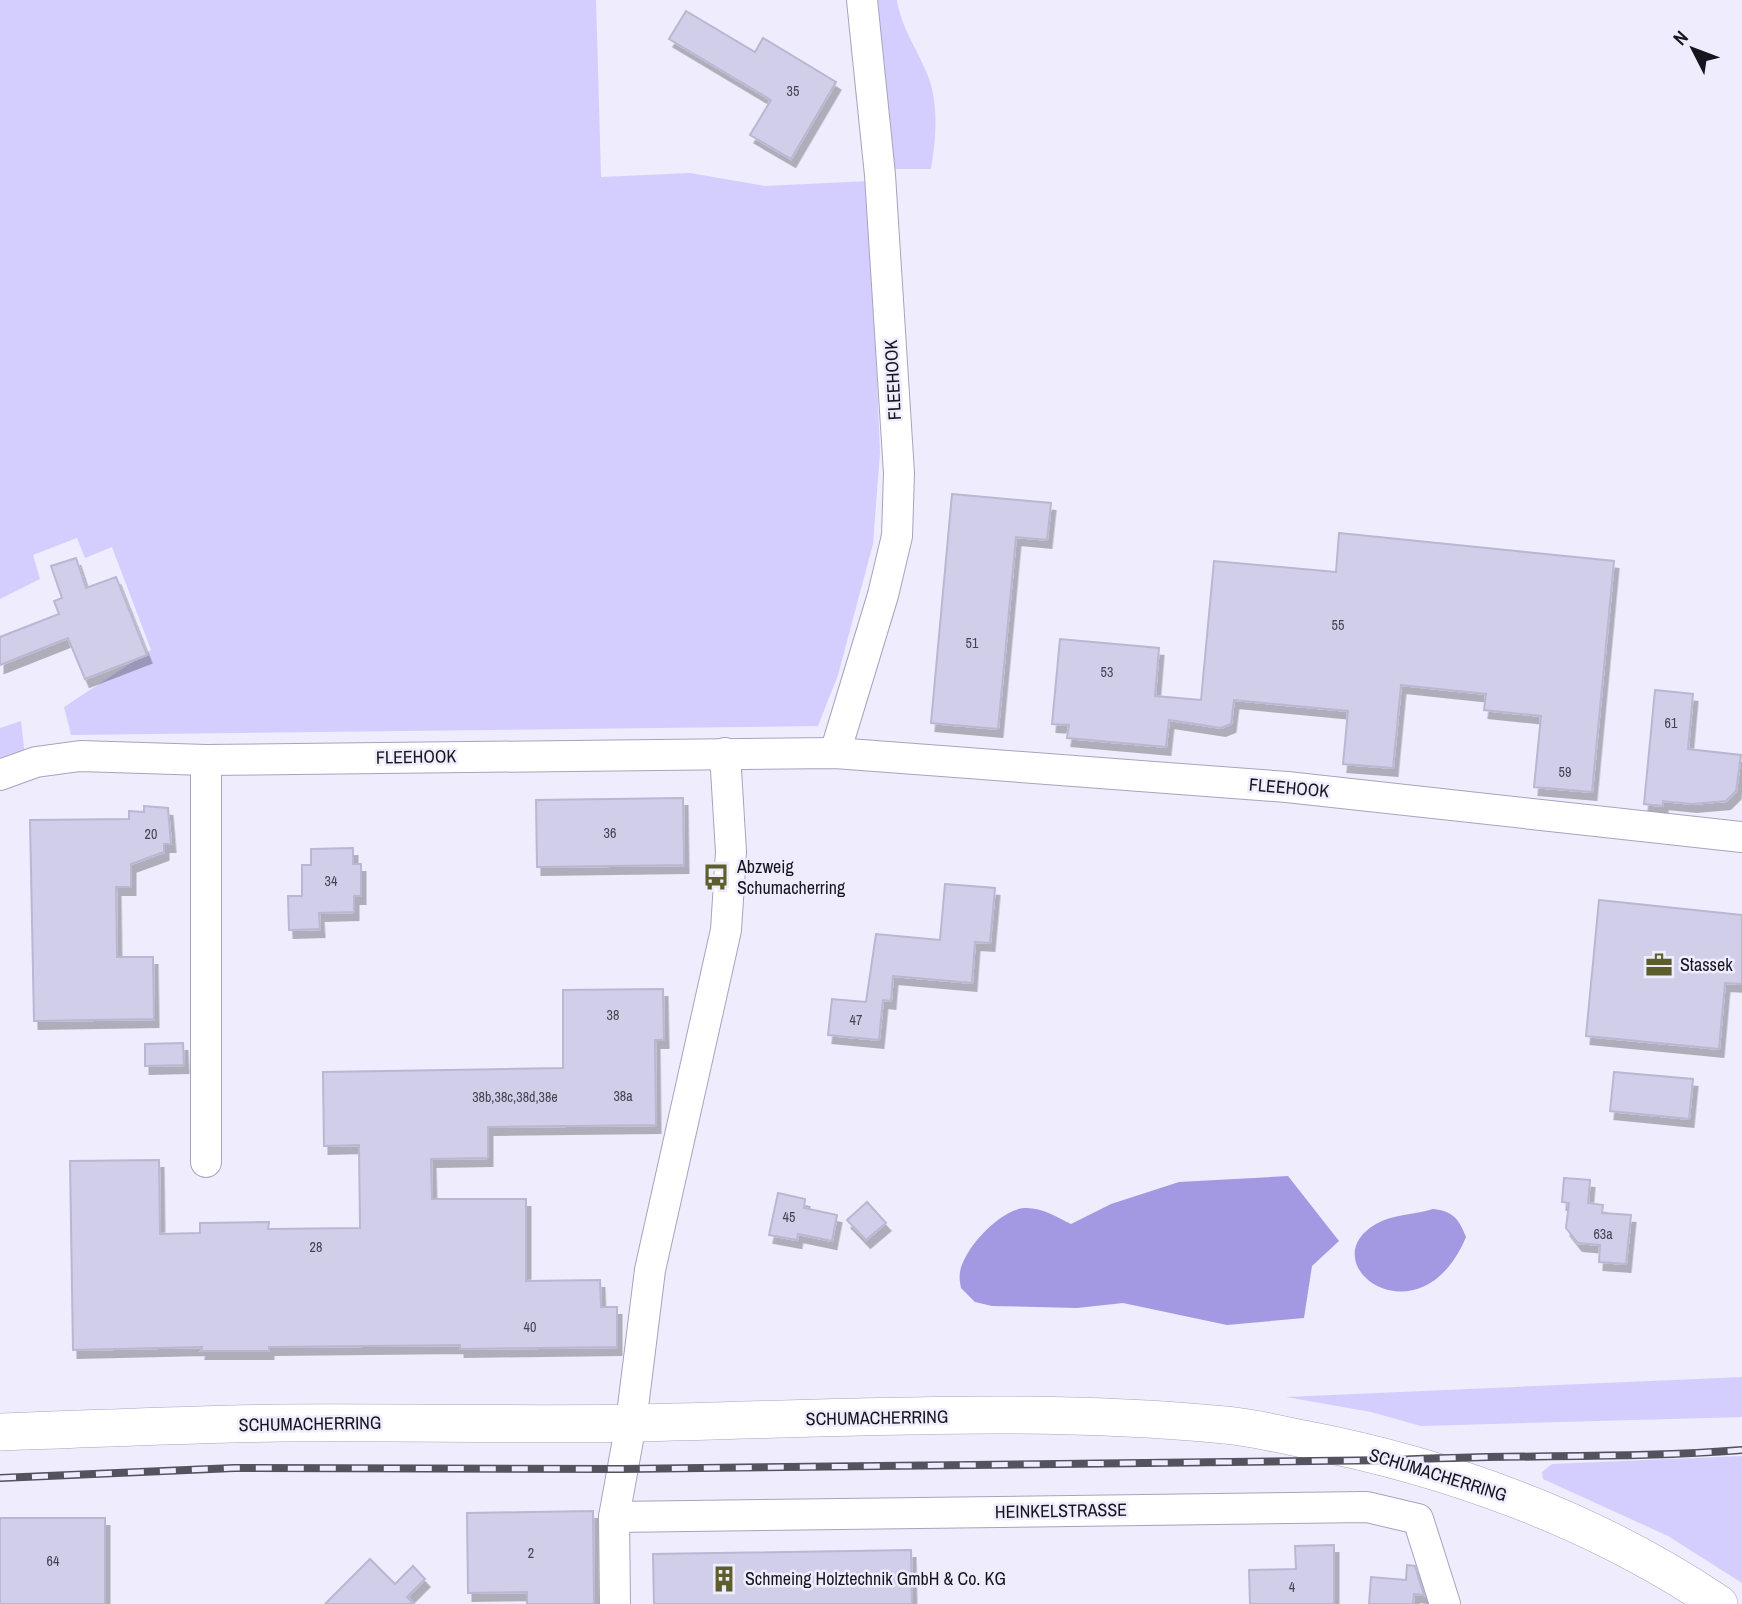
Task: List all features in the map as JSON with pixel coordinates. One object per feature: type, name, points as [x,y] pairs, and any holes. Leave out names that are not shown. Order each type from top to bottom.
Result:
[{"type":"main road","name":"SCHUMACHERRING","points":[[0,1432],[280,1423],[631,1423],[892,1416],[1074,1418],[1228,1425],[1398,1460],[1479,1486],[1586,1530],[1657,1566],[1718,1604]]},
{"type":"street","name":"FLEEHOOK","points":[[835,753],[883,595],[897,536],[898,473],[880,175],[862,0]]},
{"type":"street","points":[[615,1604],[614,1517],[631,1423],[650,1270],[726,930],[731,852],[725,753]]},
{"type":"street","name":"FLEEHOOK","points":[[0,775],[36,762],[80,756],[206,760],[835,753],[1287,787],[1742,837]]},
{"type":"street","points":[[206,760],[206,1161]]},
{"type":"street","name":"HEINKELSTRASSE","points":[[614,1517],[1367,1507],[1418,1519],[1445,1604]]},
{"type":"shaded area","points":[[0,0],[596,0],[601,177],[690,173],[765,186],[869,181],[880,453],[873,544],[838,675],[818,726],[71,735],[64,707],[151,650],[112,547],[85,558],[77,538],[33,555],[40,579],[0,599]]},
{"type":"shaded area","points":[[877,0],[897,0],[906,29],[928,76],[936,122],[931,169],[894,169]]},
{"type":"shaded area","points":[[21,721],[25,757],[0,767],[0,728]]},
{"type":"shaded area","points":[[1288,1176],[1339,1241],[1312,1266],[1304,1318],[1227,1325],[1123,1303],[1077,1308],[992,1306],[975,1302],[961,1288],[960,1272],[968,1252],[994,1223],[1015,1210],[1037,1209],[1071,1224],[1111,1204],[1179,1182]]},
{"type":"shaded area","points":[[1433,1209],[1454,1217],[1466,1237],[1446,1270],[1423,1287],[1399,1292],[1378,1286],[1362,1274],[1355,1258],[1358,1240],[1376,1224],[1389,1218]]},
{"type":"shaded area","points":[[1742,1377],[1742,1417],[1421,1426],[1371,1412],[1286,1397]]},
{"type":"shaded area","points":[[1742,1456],[1742,1583],[1668,1536],[1543,1479],[1542,1472],[1552,1464]]},
{"type":"building","points":[[686,11],[755,52],[763,38],[836,82],[791,159],[750,135],[771,100],[669,39]]},
{"type":"building","points":[[952,494],[1051,503],[1047,540],[1016,537],[998,729],[931,723]]},
{"type":"building","points":[[1339,533],[1614,561],[1592,792],[1534,787],[1541,716],[1484,710],[1486,694],[1401,685],[1393,768],[1343,764],[1348,711],[1234,700],[1231,724],[1221,728],[1169,720],[1166,747],[1067,738],[1069,725],[1052,724],[1060,639],[1159,648],[1155,696],[1201,700],[1214,561],[1336,572]]},
{"type":"building","points":[[76,558],[86,588],[116,577],[147,655],[85,679],[68,638],[0,665],[0,637],[59,614],[54,601],[62,598],[51,566]]},
{"type":"building","points":[[1655,690],[1693,694],[1688,749],[1741,755],[1736,791],[1726,801],[1692,804],[1663,801],[1663,806],[1644,804]]},
{"type":"building","points":[[683,798],[684,865],[537,867],[536,800]]},
{"type":"building","points":[[144,806],[168,808],[171,844],[164,844],[164,852],[131,864],[131,887],[116,887],[117,957],[153,957],[154,1019],[34,1021],[30,820],[129,819],[129,811],[144,812]]},
{"type":"building","points":[[353,848],[353,864],[361,864],[361,896],[354,896],[354,912],[319,913],[320,929],[289,930],[288,896],[302,896],[302,865],[311,865],[311,849]]},
{"type":"building","points":[[945,884],[995,888],[990,943],[975,942],[972,983],[893,976],[891,1001],[883,1000],[879,1040],[828,1035],[832,999],[866,1002],[876,934],[940,940]]},
{"type":"building","points":[[1599,900],[1742,915],[1742,984],[1725,983],[1719,1049],[1586,1036]]},
{"type":"building","points":[[663,989],[664,1040],[655,1040],[656,1125],[488,1127],[488,1158],[431,1159],[432,1199],[526,1199],[526,1281],[600,1280],[601,1307],[617,1307],[617,1347],[460,1349],[460,1345],[269,1347],[269,1351],[201,1351],[202,1347],[73,1350],[70,1161],[159,1160],[160,1234],[200,1233],[200,1223],[269,1222],[268,1229],[360,1228],[359,1145],[324,1146],[323,1072],[563,1068],[563,990]]},
{"type":"building","points":[[183,1043],[184,1065],[145,1066],[145,1044]]},
{"type":"building","points":[[1614,1072],[1693,1079],[1689,1119],[1610,1111]]},
{"type":"building","points":[[1564,1178],[1590,1180],[1588,1203],[1603,1205],[1602,1213],[1631,1215],[1626,1264],[1599,1262],[1600,1245],[1578,1243],[1566,1228],[1569,1203],[1562,1202]]},
{"type":"building","points":[[778,1193],[805,1199],[804,1208],[837,1215],[832,1241],[798,1234],[797,1240],[769,1235]]},
{"type":"building","points":[[867,1202],[886,1223],[866,1240],[847,1220]]},
{"type":"building","points":[[593,1511],[594,1604],[527,1604],[527,1592],[468,1593],[467,1513]]},
{"type":"building","points":[[0,1518],[105,1518],[105,1604],[0,1604]]},
{"type":"building","points":[[1334,1545],[1334,1604],[1250,1604],[1249,1570],[1296,1569],[1295,1546]]},
{"type":"building","points":[[911,1550],[912,1604],[654,1604],[653,1554]]},
{"type":"building","points":[[370,1559],[395,1584],[413,1566],[425,1579],[407,1597],[414,1604],[325,1604]]},
{"type":"building","points":[[1407,1565],[1415,1566],[1424,1595],[1414,1594],[1413,1604],[1369,1604],[1371,1577],[1406,1580]]},
{"type":"railway","points":[[0,1478],[234,1468],[621,1469],[1399,1460],[1656,1455],[1742,1450]]},
{"type":"place","name":"Abzweig Schumacherring","points":[[716,877]]},
{"type":"place","name":"Stassek","points":[[1659,965]]},
{"type":"place","name":"Schmeing Holztechnik GmbH & Co. KG","points":[[724,1579]]}]
